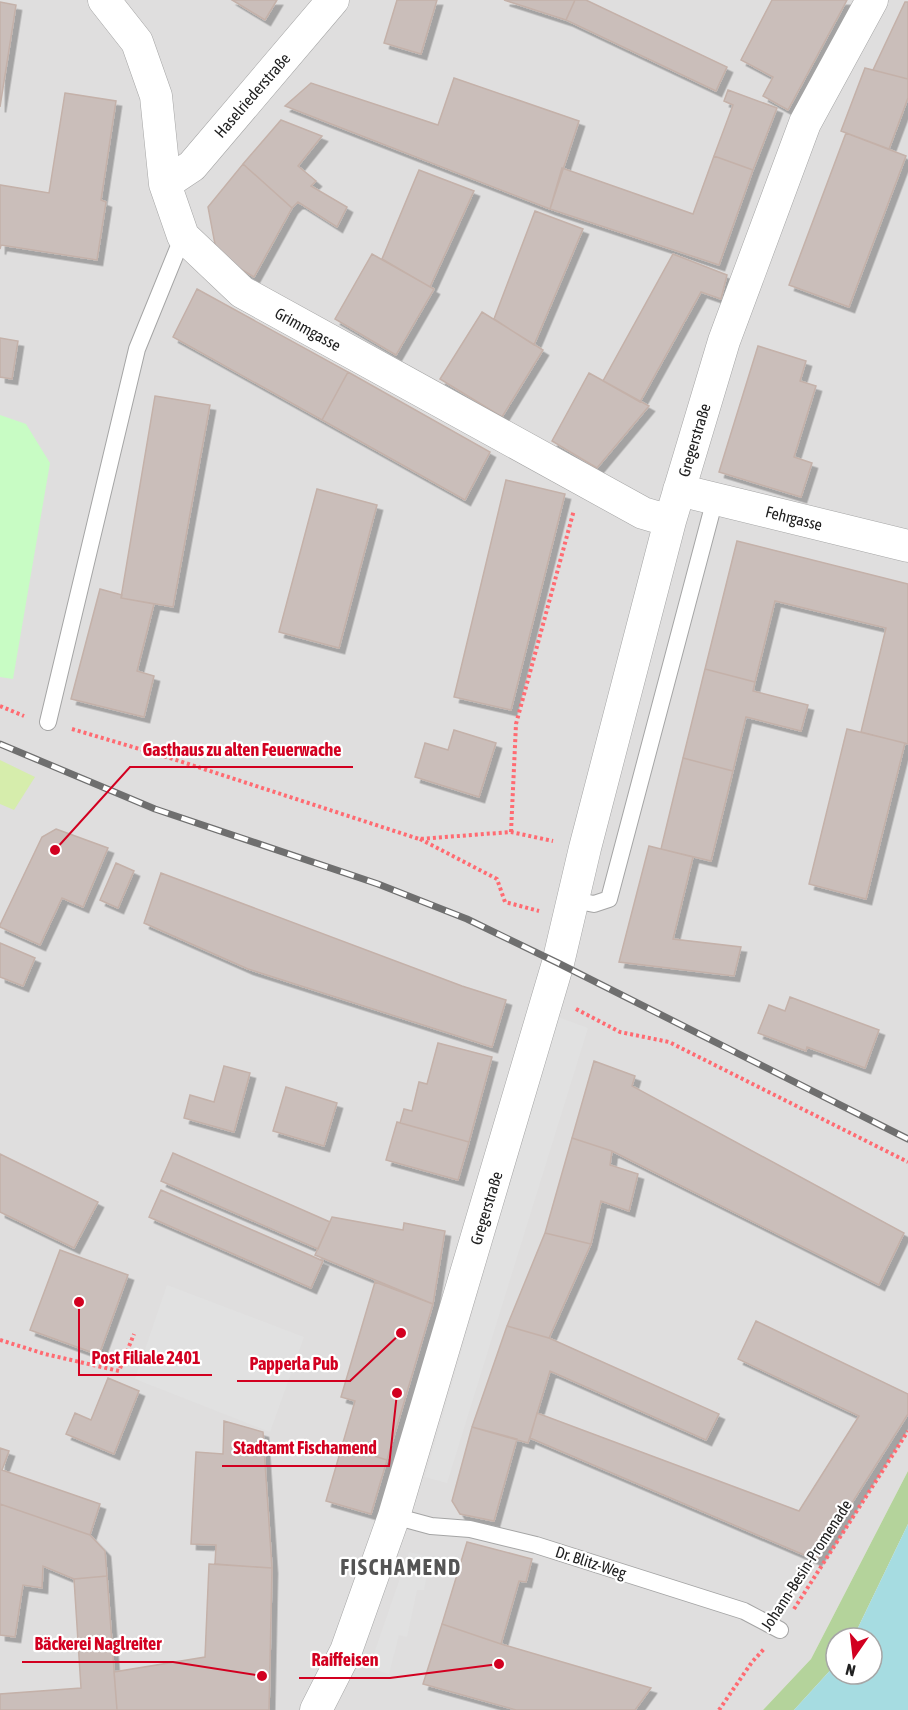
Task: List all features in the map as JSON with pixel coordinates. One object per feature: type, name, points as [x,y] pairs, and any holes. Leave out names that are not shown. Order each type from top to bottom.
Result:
[{"type":"street","name":"Grimmgasse","points":[[104,0],[137,42],[156,96],[165,184],[183,236],[242,292],[643,513],[670,521]]},
{"type":"street","name":"Haselriederstraße","points":[[165,184],[192,166],[333,0]]},
{"type":"street","name":"Gregerstraße","points":[[316,1710],[346,1651],[394,1516],[549,995],[670,521],[724,341],[805,123],[872,0]]},
{"type":"street","name":"Fehrgasse","points":[[680,490],[908,546]]},
{"type":"lane","points":[[48,722],[136,349],[183,236]]},
{"type":"lane","points":[[571,910],[609,898],[715,499]]},
{"type":"lane","name":"Dr. Blitz-Weg","points":[[394,1516],[431,1526],[470,1529],[536,1545],[744,1611],[780,1630]]},
{"type":"path","points":[[511,832],[516,724],[577,500],[589,482]]},
{"type":"path","points":[[0,706],[17,714],[170,758],[419,839],[497,879],[506,902],[571,910]]},
{"type":"path","points":[[419,839],[511,832],[585,848]]},
{"type":"path","points":[[549,995],[620,1032],[669,1042],[908,1162]]},
{"type":"path","points":[[0,1340],[45,1354],[119,1371],[134,1335]]},
{"type":"path","name":"Johann-Besin-Promenade","points":[[719,1710],[752,1662],[780,1630],[908,1431]]},
{"type":"shaded area","points":[[0,0],[908,0],[908,1471],[828,1626],[824,1626],[824,1634],[811,1659],[763,1710],[0,1710]]},
{"type":"shaded area","points":[[558,1017],[588,1028],[447,1483],[425,1477]]},
{"type":"shaded area","points":[[167,1285],[304,1337],[270,1432],[135,1379]]},
{"type":"shaded area","points":[[409,1552],[430,1557],[424,1590],[417,1590],[407,1637],[399,1635],[389,1674],[369,1668]]},
{"type":"green space","points":[[0,415],[26,424],[50,463],[13,679],[0,677]]},
{"type":"green space","points":[[0,760],[35,777],[14,810],[0,804]]},
{"type":"green space","points":[[908,1471],[908,1524],[859,1626],[828,1626]]},
{"type":"green space","points":[[824,1634],[824,1677],[794,1710],[763,1710],[811,1659]]},
{"type":"water","points":[[908,1524],[908,1710],[794,1710],[824,1677],[824,1686],[884,1686],[884,1626],[859,1626]]},
{"type":"building","points":[[232,0],[277,0],[265,20]]},
{"type":"building","points":[[397,0],[437,0],[421,54],[384,43]]},
{"type":"building","points":[[504,0],[575,0],[566,20]]},
{"type":"building","points":[[575,0],[586,0],[727,67],[716,91],[566,20]]},
{"type":"building","points":[[772,0],[847,0],[788,110],[763,96],[773,77],[741,60]]},
{"type":"building","points":[[0,2],[16,5],[0,107]]},
{"type":"building","points":[[905,2],[908,2],[908,79],[873,70]]},
{"type":"building","points":[[865,68],[908,79],[908,98],[889,149],[841,131]]},
{"type":"building","points":[[454,78],[579,121],[550,209],[285,106],[311,83],[438,125]]},
{"type":"building","points":[[728,90],[777,108],[753,170],[714,156],[733,105],[724,101]]},
{"type":"building","points":[[65,93],[116,101],[101,200],[106,202],[97,260],[1,245],[0,249],[0,185],[49,193]]},
{"type":"building","points":[[281,120],[322,136],[298,166],[316,181],[311,186],[347,207],[337,227],[298,202],[292,208],[243,164]]},
{"type":"building","points":[[846,133],[906,156],[849,307],[789,285]]},
{"type":"building","points":[[714,156],[753,170],[719,265],[550,209],[562,168],[693,214]]},
{"type":"building","points":[[243,164],[292,208],[254,277],[217,255],[208,207]]},
{"type":"building","points":[[419,170],[474,191],[430,287],[382,259]]},
{"type":"building","points":[[535,211],[583,229],[534,345],[494,319]]},
{"type":"building","points":[[372,254],[434,289],[396,355],[335,319]]},
{"type":"building","points":[[673,254],[727,275],[721,299],[701,292],[640,402],[603,381]]},
{"type":"building","points":[[197,289],[348,372],[322,420],[173,337]]},
{"type":"building","points":[[482,312],[543,350],[502,417],[440,379]]},
{"type":"building","points":[[0,338],[18,341],[12,379],[0,377]]},
{"type":"building","points":[[758,346],[806,361],[800,381],[816,386],[794,457],[812,463],[801,497],[719,472]]},
{"type":"building","points":[[348,372],[490,452],[465,500],[322,420]]},
{"type":"building","points":[[589,373],[649,406],[597,468],[552,441]]},
{"type":"building","points":[[155,396],[210,405],[173,607],[121,598]]},
{"type":"building","points":[[506,480],[565,494],[511,710],[454,697]]},
{"type":"building","points":[[317,489],[377,505],[339,648],[279,632]]},
{"type":"building","points":[[737,541],[908,584],[908,744],[861,732],[886,628],[775,601],[755,682],[705,669]]},
{"type":"building","points":[[100,589],[122,595],[121,598],[154,604],[137,671],[154,676],[144,717],[71,699]]},
{"type":"building","points":[[705,669],[755,682],[753,691],[808,705],[801,731],[746,717],[733,771],[683,758]]},
{"type":"building","points":[[847,729],[905,743],[866,899],[809,884]]},
{"type":"building","points":[[454,730],[496,743],[479,797],[415,777],[425,743],[448,750]]},
{"type":"building","points":[[683,758],[733,771],[711,861],[661,849]]},
{"type":"building","points":[[56,829],[108,848],[83,907],[62,898],[40,945],[0,925],[42,837]]},
{"type":"building","points":[[649,846],[693,857],[673,939],[741,947],[734,976],[619,962]]},
{"type":"building","points":[[116,863],[134,871],[118,908],[100,900]]},
{"type":"building","points":[[161,873],[462,986],[506,1000],[492,1047],[248,969],[144,923]]},
{"type":"building","points":[[0,943],[35,958],[23,986],[0,977]]},
{"type":"building","points":[[790,997],[879,1030],[865,1068],[807,1047],[806,1051],[758,1033],[769,1005],[785,1011]]},
{"type":"building","points":[[438,1043],[492,1057],[469,1142],[400,1123],[404,1109],[412,1111],[419,1082],[427,1084]]},
{"type":"building","points":[[594,1061],[635,1076],[632,1086],[904,1233],[879,1285],[612,1151],[572,1138]]},
{"type":"building","points":[[224,1066],[250,1073],[234,1132],[184,1118],[190,1095],[214,1102]]},
{"type":"building","points":[[286,1087],[337,1103],[324,1146],[273,1131]]},
{"type":"building","points":[[397,1122],[469,1142],[458,1180],[386,1160]]},
{"type":"building","points":[[572,1138],[612,1151],[610,1165],[638,1174],[629,1211],[601,1201],[591,1244],[545,1233]]},
{"type":"building","points":[[173,1153],[330,1222],[318,1249],[161,1181]]},
{"type":"building","points":[[0,1154],[98,1202],[74,1248],[0,1212]]},
{"type":"building","points":[[161,1190],[323,1261],[311,1288],[149,1217]]},
{"type":"building","points":[[332,1217],[403,1230],[404,1223],[445,1231],[433,1304],[315,1255]]},
{"type":"building","points":[[545,1233],[591,1244],[549,1338],[507,1326]]},
{"type":"building","points":[[60,1250],[128,1275],[99,1355],[30,1330]]},
{"type":"building","points":[[375,1282],[433,1304],[387,1460],[342,1446],[355,1401],[341,1397]]},
{"type":"building","points":[[756,1321],[908,1394],[908,1414],[816,1560],[530,1438],[537,1413],[799,1511],[859,1416],[738,1359]]},
{"type":"building","points":[[507,1326],[549,1338],[719,1414],[706,1440],[550,1371],[528,1443],[472,1427]]},
{"type":"building","points":[[108,1378],[139,1391],[114,1454],[66,1434],[75,1413],[91,1420]]},
{"type":"building","points":[[224,1421],[263,1432],[272,1568],[215,1564],[216,1545],[191,1544],[196,1452],[223,1454]]},
{"type":"building","points":[[472,1427],[517,1439],[494,1521],[460,1514],[452,1501]]},
{"type":"building","points":[[342,1446],[387,1460],[371,1514],[326,1501]]},
{"type":"building","points":[[0,1448],[9,1451],[2,1470],[100,1504],[90,1535],[0,1504]]},
{"type":"building","points":[[0,1504],[90,1535],[105,1551],[107,1576],[74,1579],[43,1566],[42,1588],[23,1585],[15,1637],[0,1635]]},
{"type":"building","points":[[467,1542],[532,1559],[526,1582],[519,1581],[501,1644],[442,1624]]},
{"type":"building","points":[[209,1564],[272,1568],[269,1710],[117,1710],[114,1672],[205,1657]]},
{"type":"building","points":[[107,1576],[117,1710],[0,1710],[0,1694],[81,1688],[74,1579]]},
{"type":"building","points":[[442,1624],[501,1644],[651,1688],[635,1710],[516,1710],[423,1684]]},
{"type":"railway","points":[[0,744],[155,809],[378,884],[467,919],[908,1139]]},
{"type":"place","name":"Gasthaus zu alten Feuerwache","points":[[55,850]]},
{"type":"place","name":"Post Filiale 2401","points":[[79,1302]]},
{"type":"place","name":"Papperla Pub","points":[[401,1333]]},
{"type":"place","name":"Stadtamt Fischamend","points":[[397,1393]]},
{"type":"place","name":"Raiffeisen","points":[[499,1664]]},
{"type":"place","name":"Bäckerei Naglreiter","points":[[262,1676]]},
{"type":"district","name":"FISCHAMEND","points":[[401,1567]]}]
